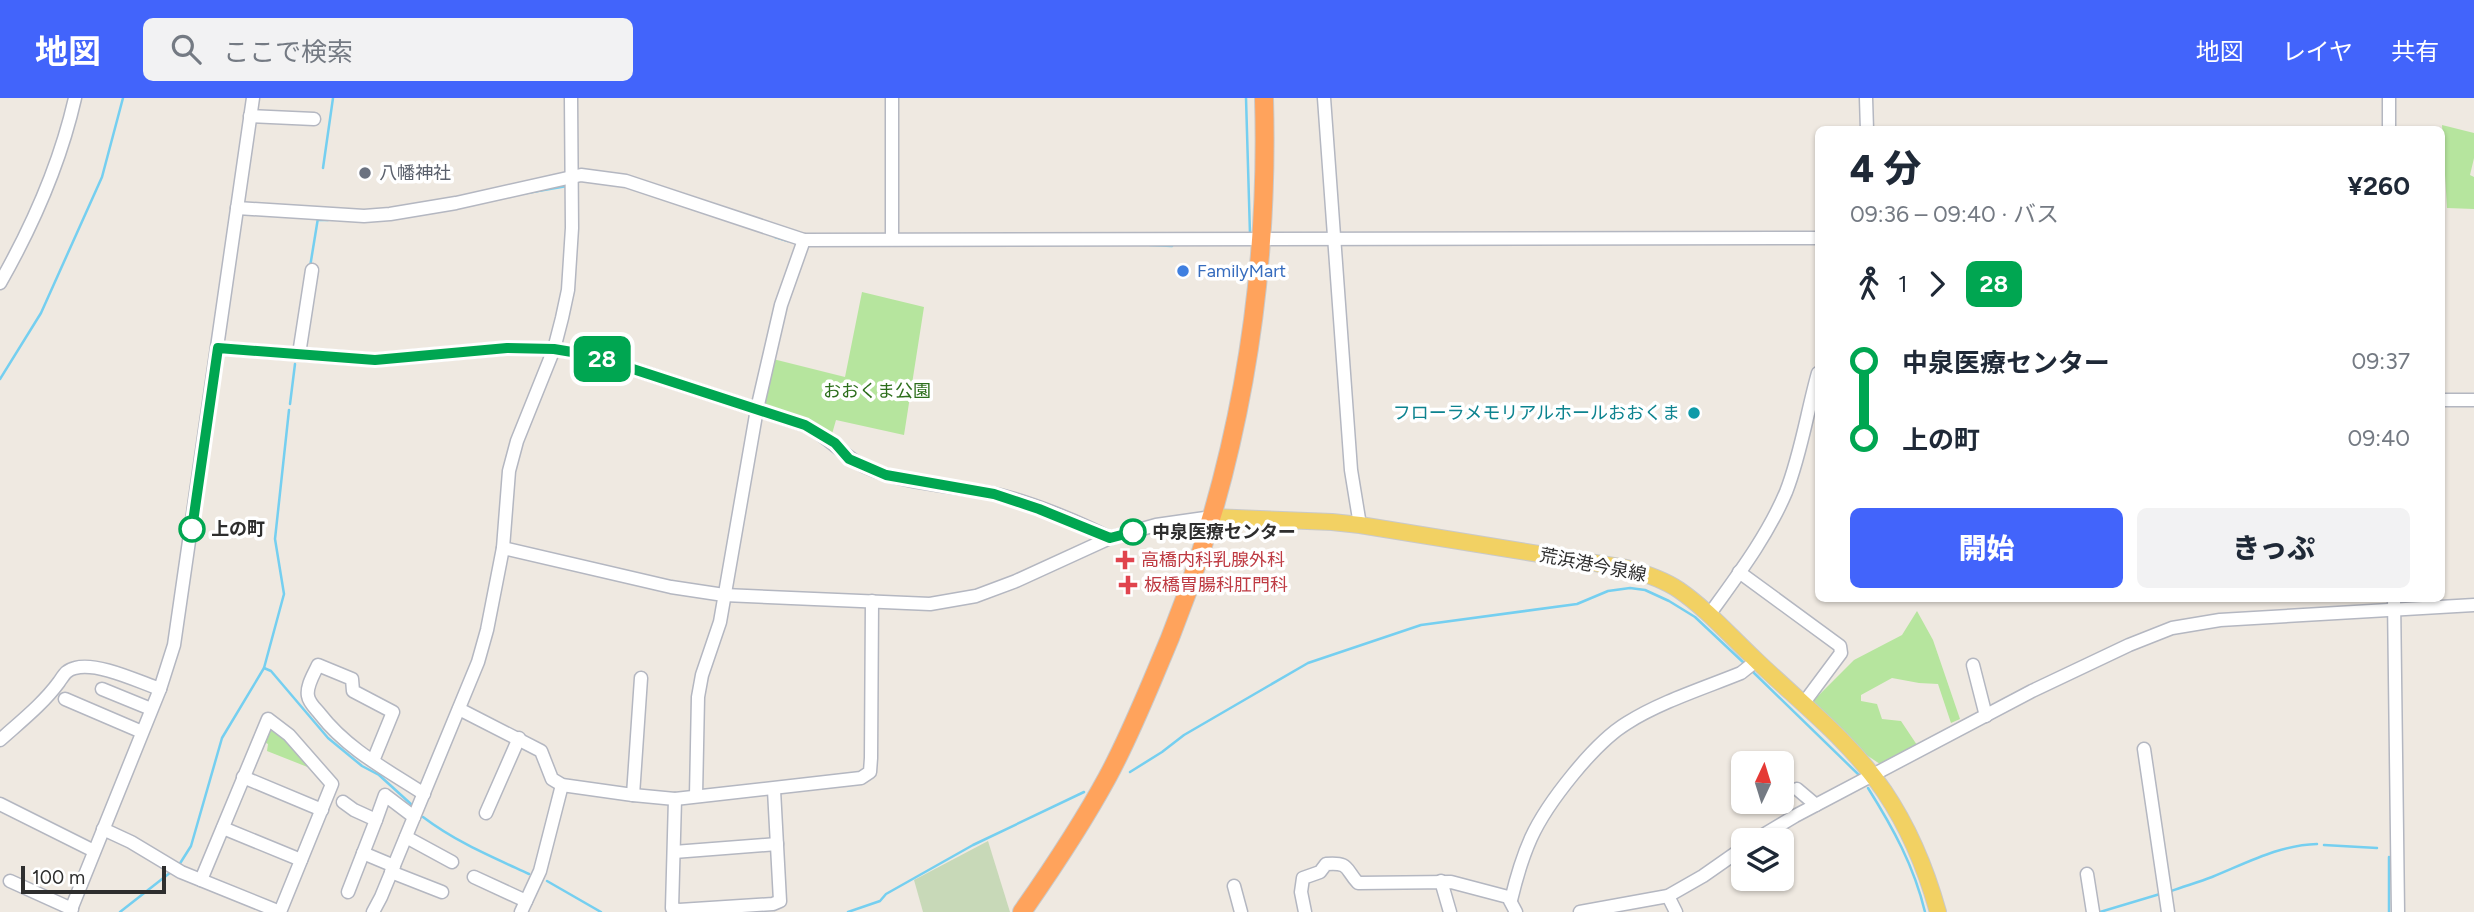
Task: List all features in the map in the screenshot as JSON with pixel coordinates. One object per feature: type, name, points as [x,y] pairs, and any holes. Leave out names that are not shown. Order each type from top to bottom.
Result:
[{"type":"highway","points":[[1022,912],[1050,872],[1114,765],[1179,617],[1212,517],[1234,433],[1252,338],[1266,165],[1264,98]]},
{"type":"main road","name":"荒浜港今泉線","points":[[1212,517],[1360,525],[1626,568],[1666,582],[1709,615],[1842,741],[1873,776],[1901,817],[1912,839],[1930,882],[1938,912]]},
{"type":"street","points":[[0,283],[41,203],[59,155],[75,98]]},
{"type":"street","points":[[10,881],[71,911],[160,690],[174,645],[253,98]]},
{"type":"street","points":[[373,912],[478,662],[487,630],[503,548],[509,471],[514,451],[554,349],[568,290],[572,228],[571,98]]},
{"type":"street","points":[[891,98],[892,239]]},
{"type":"street","points":[[1324,98],[1351,470],[1360,525]]},
{"type":"street","points":[[1866,98],[1867,126]]},
{"type":"street","points":[[2389,98],[2389,126]]},
{"type":"street","points":[[250,116],[314,119]]},
{"type":"street","points":[[237,208],[364,216],[390,214],[571,178],[596,176],[626,181],[804,240],[1815,238]]},
{"type":"street","points":[[696,796],[698,697],[702,675],[720,622],[757,409],[781,305],[804,240]]},
{"type":"street","points":[[299,355],[312,271]]},
{"type":"street","points":[[218,348],[375,360],[507,348],[554,349],[590,355],[805,425],[835,443],[849,459],[872,470],[900,478],[1005,497],[1110,538]]},
{"type":"street","points":[[1709,615],[1760,541],[1786,490],[1815,386]]},
{"type":"street","points":[[2445,400],[2474,400]]},
{"type":"street","points":[[503,548],[671,587],[724,595],[930,604],[976,596],[1016,581],[1110,538],[1156,526],[1212,517]]},
{"type":"street","points":[[1739,572],[1840,646],[1841,653],[1803,704]]},
{"type":"street","points":[[459,709],[541,751],[552,779],[562,785],[633,796],[675,799],[774,790],[861,778],[870,772],[872,601]]},
{"type":"street","points":[[2394,604],[2398,912]]},
{"type":"street","points":[[1777,828],[1986,716],[2129,645],[2172,628],[2220,620],[2394,604],[2474,606]]},
{"type":"street","points":[[1513,906],[1523,857],[1532,835],[1573,776],[1609,736],[1628,722],[1741,673],[1756,661]]},
{"type":"street","points":[[373,761],[393,712],[353,691],[352,679],[318,665],[308,690],[308,699],[329,727],[373,761],[424,793]]},
{"type":"street","points":[[1973,665],[1986,716]]},
{"type":"street","points":[[0,740],[51,691],[66,671],[75,667],[104,670],[160,690]]},
{"type":"street","points":[[633,796],[641,678]]},
{"type":"street","points":[[102,690],[151,709]]},
{"type":"street","points":[[65,699],[142,732]]},
{"type":"street","points":[[103,829],[201,880],[280,912],[332,783],[289,735],[268,719],[201,880]]},
{"type":"street","points":[[486,813],[519,738]]},
{"type":"street","points":[[2144,748],[2168,912]]},
{"type":"street","points":[[243,777],[322,810]]},
{"type":"street","points":[[474,877],[523,906],[540,871],[562,785]]},
{"type":"street","points":[[1797,789],[1816,806]]},
{"type":"street","points":[[675,799],[672,908],[678,910],[773,904],[780,906],[774,790]]},
{"type":"street","points":[[348,892],[385,795],[414,817]]},
{"type":"street","points":[[344,802],[376,820]]},
{"type":"street","points":[[0,804],[94,851]]},
{"type":"street","points":[[223,828],[301,860]]},
{"type":"street","points":[[406,837],[452,862]]},
{"type":"street","points":[[674,852],[777,844]]},
{"type":"street","points":[[363,853],[442,892]]},
{"type":"street","points":[[1580,912],[1668,896],[1731,856]]},
{"type":"street","points":[[1305,912],[1301,892],[1303,878],[1320,872],[1326,864],[1340,863],[1346,865],[1358,883],[1441,881],[1508,897],[1513,906]]},
{"type":"street","points":[[2087,874],[2093,912]]},
{"type":"street","points":[[1441,881],[1450,912]]},
{"type":"street","points":[[1234,886],[1241,912]]},
{"type":"street","points":[[1668,896],[1676,912]]},
{"type":"green space","points":[[2442,125],[2474,133],[2474,158],[2470,175],[2474,177],[2474,209],[2447,208],[2445,126]]},
{"type":"green space","name":"おおくま公園","points":[[862,292],[924,307],[904,435],[836,420],[832,434],[811,421],[765,405],[773,359],[845,377]]},
{"type":"green space","points":[[1917,611],[1933,640],[1960,719],[1951,723],[1938,684],[1892,678],[1861,695],[1861,701],[1877,704],[1882,719],[1901,721],[1917,745],[1880,764],[1865,754],[1812,702],[1854,660],[1902,635]]},
{"type":"green space","points":[[276,729],[310,768],[267,751],[268,744],[264,742],[267,731]]},
{"type":"green space","points":[[988,841],[1010,912],[923,912],[914,880]]},
{"type":"waterway","points":[[0,379],[41,313],[102,177],[123,98]]},
{"type":"waterway","points":[[323,168],[333,98]]},
{"type":"waterway","points":[[1246,98],[1250,234]]},
{"type":"waterway","points":[[521,194],[567,186]]},
{"type":"waterway","points":[[310,267],[318,218]]},
{"type":"waterway","points":[[318,220],[328,220]]},
{"type":"waterway","points":[[775,237],[788,241]]},
{"type":"waterway","points":[[1150,245],[1172,246]]},
{"type":"waterway","points":[[290,404],[295,364]]},
{"type":"waterway","points":[[264,668],[284,594],[275,539],[289,410]]},
{"type":"waterway","points":[[1130,772],[1184,735],[1308,663],[1421,625],[1577,604],[1608,591],[1630,588],[1645,590],[1669,601],[1695,617],[1745,664]]},
{"type":"waterway","points":[[179,865],[191,846],[222,738],[264,668],[271,671],[328,738],[362,766],[379,775],[412,805]]},
{"type":"waterway","points":[[1751,670],[1860,776]]},
{"type":"waterway","points":[[1868,788],[1902,848],[1925,912]]},
{"type":"waterway","points":[[848,912],[880,901],[886,894],[973,845],[1084,792]]},
{"type":"waterway","points":[[423,817],[461,842],[529,874]]},
{"type":"waterway","points":[[2171,891],[2276,851],[2317,844]]},
{"type":"waterway","points":[[2324,845],[2377,848]]},
{"type":"waterway","points":[[2389,857],[2389,912]]},
{"type":"waterway","points":[[120,912],[171,872]]},
{"type":"waterway","points":[[547,881],[601,912]]},
{"type":"waterway","points":[[2100,912],[2160,894]]},
{"type":"bus line","name":"28","points":[[192,529],[218,348],[375,360],[507,348],[554,349],[590,355],[805,425],[835,443],[849,459],[886,475],[994,494],[1110,538],[1133,532]]},
{"type":"place","name":"八幡神社","points":[[365,173]]},
{"type":"place","name":"FamilyMart","points":[[1183,271]]},
{"type":"place","name":"フローラメモリアルホールおおくま","points":[[1694,413]]},
{"type":"place","name":"上の町","points":[[192,529]]},
{"type":"place","name":"中泉医療センター","points":[[1133,532]]},
{"type":"place","name":"高橋内科乳腺外科","points":[[1125,560]]},
{"type":"place","name":"板橋胃腸科肛門科","points":[[1128,585]]}]
